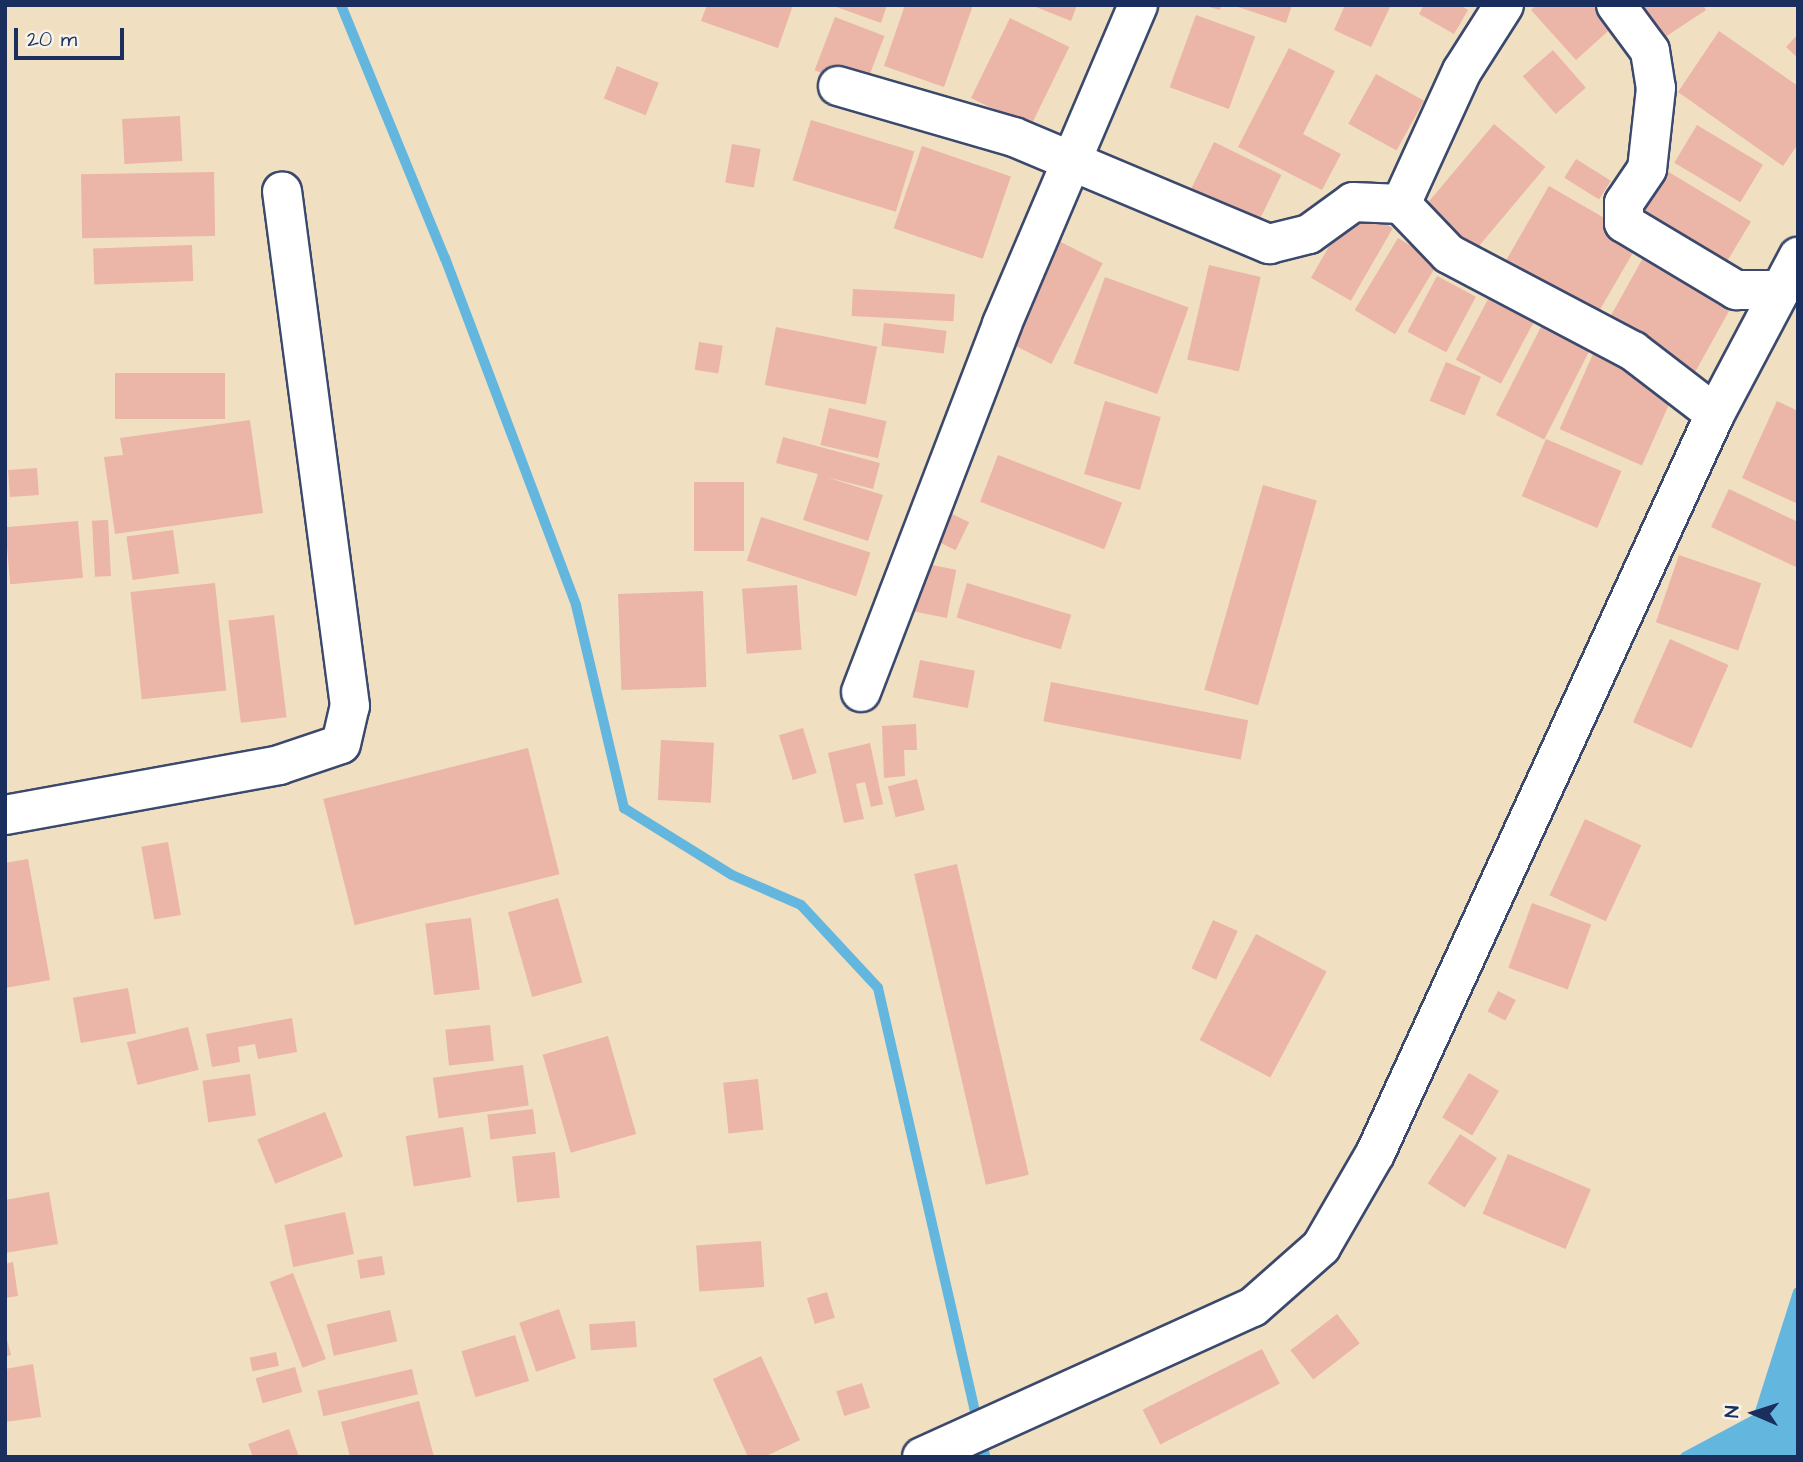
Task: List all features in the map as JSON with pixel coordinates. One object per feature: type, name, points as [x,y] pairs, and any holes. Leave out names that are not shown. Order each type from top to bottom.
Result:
[{"type":"street","points":[[861,692],[1002,324],[1073,165],[1138,5]]},
{"type":"street","points":[[1401,204],[1462,71],[1504,5]]},
{"type":"street","points":[[1616,5],[1650,51],[1656,88],[1647,169],[1623,203],[1624,223],[1735,290],[1790,273]]},
{"type":"street","points":[[838,86],[1014,137],[1073,165],[1269,244],[1309,234],[1353,202],[1401,204],[1449,254],[1633,351],[1715,414]]},
{"type":"street","points":[[5,814],[279,765],[341,744],[350,706],[282,191]]},
{"type":"street","points":[[937,1450],[1253,1307],[1321,1247],[1375,1154],[1715,414],[1790,273]]},
{"type":"water","points":[[1798,1292],[1798,1457],[1685,1457],[1758,1418]]},
{"type":"building","points":[[707,5],[793,5],[778,48],[701,21]]},
{"type":"building","points":[[831,5],[887,5],[881,23]]},
{"type":"building","points":[[905,5],[973,5],[944,87],[884,66]]},
{"type":"building","points":[[1031,5],[1077,5],[1071,21]]},
{"type":"building","points":[[1202,5],[1221,5],[1220,10]]},
{"type":"building","points":[[1232,5],[1292,5],[1286,23]]},
{"type":"building","points":[[1345,5],[1391,5],[1371,47],[1334,30]]},
{"type":"building","points":[[1424,5],[1460,5],[1468,10],[1454,34],[1419,14]]},
{"type":"building","points":[[1537,5],[1601,5],[1617,23],[1576,60],[1531,10]]},
{"type":"building","points":[[1631,5],[1703,5],[1706,10],[1656,43]]},
{"type":"building","points":[[1196,15],[1255,37],[1229,109],[1170,87]]},
{"type":"building","points":[[835,17],[884,36],[864,89],[815,70]]},
{"type":"building","points":[[1010,18],[1069,47],[1030,127],[971,98]]},
{"type":"building","points":[[1719,31],[1798,86],[1798,144],[1783,166],[1678,92]]},
{"type":"building","points":[[1798,34],[1798,58],[1786,47]]},
{"type":"building","points":[[1289,48],[1335,71],[1303,134],[1341,154],[1322,190],[1238,147]]},
{"type":"building","points":[[1553,50],[1586,88],[1556,114],[1523,76]]},
{"type":"building","points":[[617,66],[659,83],[646,115],[604,98]]},
{"type":"building","points":[[1376,74],[1424,101],[1396,151],[1348,124]]},
{"type":"building","points":[[180,116],[182,161],[124,164],[122,119]]},
{"type":"building","points":[[811,120],[914,152],[896,212],[793,180]]},
{"type":"building","points":[[1494,124],[1545,167],[1473,253],[1422,210]]},
{"type":"building","points":[[1697,125],[1763,165],[1740,202],[1674,163]]},
{"type":"building","points":[[1214,142],[1281,175],[1257,224],[1190,191]]},
{"type":"building","points":[[732,144],[761,149],[754,187],[725,182]]},
{"type":"building","points":[[922,146],[1011,177],[983,259],[894,228]]},
{"type":"building","points":[[1576,159],[1611,181],[1599,199],[1564,178]]},
{"type":"building","points":[[1667,171],[1751,221],[1721,272],[1637,222]]},
{"type":"building","points":[[214,172],[215,236],[82,238],[81,174]]},
{"type":"building","points":[[1549,186],[1641,239],[1592,324],[1500,271]]},
{"type":"building","points":[[1353,205],[1393,228],[1351,301],[1311,278]]},
{"type":"building","points":[[1051,237],[1103,263],[1051,364],[1000,338]]},
{"type":"building","points":[[1398,238],[1438,262],[1395,334],[1355,310]]},
{"type":"building","points":[[192,245],[193,281],[94,284],[93,248]]},
{"type":"building","points":[[1649,247],[1737,296],[1692,377],[1604,328]]},
{"type":"building","points":[[1209,265],[1261,277],[1239,371],[1187,360]]},
{"type":"building","points":[[1437,276],[1476,297],[1446,352],[1407,332]]},
{"type":"building","points":[[1105,277],[1189,307],[1157,394],[1074,363]]},
{"type":"building","points":[[853,289],[955,294],[953,321],[852,316]]},
{"type":"building","points":[[1493,290],[1538,314],[1501,384],[1456,360]]},
{"type":"building","points":[[1546,317],[1594,342],[1544,440],[1496,415]]},
{"type":"building","points":[[884,323],[947,331],[944,354],[881,346]]},
{"type":"building","points":[[776,327],[877,347],[866,405],[765,385]]},
{"type":"building","points":[[699,342],[723,346],[718,373],[695,370]]},
{"type":"building","points":[[1593,354],[1675,391],[1642,466],[1560,429]]},
{"type":"building","points":[[1446,362],[1481,377],[1465,416],[1430,401]]},
{"type":"building","points":[[115,373],[225,373],[225,419],[115,419]]},
{"type":"building","points":[[1105,401],[1161,417],[1140,490],[1084,474]]},
{"type":"building","points":[[1777,401],[1798,411],[1798,504],[1742,478]]},
{"type":"building","points":[[829,408],[886,421],[878,458],[820,445]]},
{"type":"building","points":[[250,420],[263,513],[115,534],[104,457],[123,455],[120,438]]},
{"type":"building","points":[[783,437],[880,463],[873,489],[826,477],[883,495],[868,541],[803,520],[818,474],[776,463]]},
{"type":"building","points":[[1546,439],[1621,471],[1597,528],[1522,496]]},
{"type":"building","points":[[998,455],[1122,503],[1104,549],[980,502]]},
{"type":"building","points":[[37,468],[39,495],[10,497],[8,470]]},
{"type":"building","points":[[694,482],[744,482],[744,551],[694,551]]},
{"type":"building","points":[[1263,485],[1317,500],[1258,705],[1204,690]]},
{"type":"building","points":[[1729,489],[1798,522],[1798,568],[1711,527]]},
{"type":"building","points":[[944,510],[969,522],[956,550],[930,538]]},
{"type":"building","points":[[761,517],[870,553],[856,596],[747,561]]},
{"type":"building","points":[[108,520],[111,576],[95,577],[92,521]]},
{"type":"building","points":[[78,521],[83,578],[10,584],[5,527]]},
{"type":"building","points":[[173,530],[179,574],[133,580],[126,537]]},
{"type":"building","points":[[1679,555],[1761,583],[1738,650],[1656,622]]},
{"type":"building","points":[[916,562],[956,570],[947,618],[907,610]]},
{"type":"building","points":[[215,583],[226,690],[142,699],[130,592]]},
{"type":"building","points":[[967,583],[1071,615],[1061,649],[956,617]]},
{"type":"building","points":[[797,585],[802,650],[747,654],[742,589]]},
{"type":"building","points":[[703,591],[706,687],[621,690],[618,594]]},
{"type":"building","points":[[274,615],[287,717],[241,723],[228,621]]},
{"type":"building","points":[[1670,639],[1728,665],[1691,748],[1633,722]]},
{"type":"building","points":[[920,660],[975,671],[968,708],[913,697]]},
{"type":"building","points":[[1051,682],[1248,720],[1241,760],[1043,721]]},
{"type":"building","points":[[916,724],[917,750],[904,750],[905,776],[884,778],[882,726]]},
{"type":"building","points":[[803,728],[817,773],[793,780],[779,735]]},
{"type":"building","points":[[661,740],[714,743],[711,803],[658,800]]},
{"type":"building","points":[[870,743],[883,804],[871,807],[865,782],[856,784],[864,819],[844,823],[828,753]]},
{"type":"building","points":[[528,748],[559,874],[355,925],[323,799]]},
{"type":"building","points":[[917,779],[925,810],[896,817],[888,786]]},
{"type":"building","points":[[1585,819],[1641,845],[1606,921],[1550,895]]},
{"type":"building","points":[[168,842],[181,915],[154,920],[141,847]]},
{"type":"building","points":[[28,859],[50,980],[5,988],[5,863]]},
{"type":"building","points":[[957,864],[1029,1175],[986,1185],[914,874]]},
{"type":"building","points":[[558,898],[582,983],[532,997],[508,912]]},
{"type":"building","points":[[1532,903],[1591,925],[1568,989],[1508,968]]},
{"type":"building","points":[[471,918],[480,989],[434,995],[425,924]]},
{"type":"building","points":[[1213,920],[1238,931],[1216,979],[1191,968]]},
{"type":"building","points":[[1256,934],[1327,972],[1270,1078],[1200,1040]]},
{"type":"building","points":[[128,988],[136,1033],[81,1043],[73,998]]},
{"type":"building","points":[[1498,991],[1516,1000],[1505,1021],[1488,1011]]},
{"type":"building","points":[[292,1018],[297,1052],[258,1059],[255,1044],[238,1047],[240,1062],[212,1067],[206,1034]]},
{"type":"building","points":[[490,1025],[494,1061],[449,1066],[445,1030]]},
{"type":"building","points":[[188,1027],[199,1070],[138,1085],[127,1042]]},
{"type":"building","points":[[608,1036],[636,1134],[571,1153],[543,1055]]},
{"type":"building","points":[[523,1065],[529,1106],[439,1118],[433,1078]]},
{"type":"building","points":[[1469,1073],[1499,1091],[1472,1136],[1442,1118]]},
{"type":"building","points":[[250,1074],[256,1116],[208,1122],[202,1081]]},
{"type":"building","points":[[758,1079],[763,1130],[729,1133],[723,1083]]},
{"type":"building","points":[[533,1109],[536,1134],[490,1139],[487,1115]]},
{"type":"building","points":[[325,1112],[343,1157],[275,1184],[257,1139]]},
{"type":"building","points":[[463,1127],[471,1177],[414,1186],[406,1136]]},
{"type":"building","points":[[1460,1134],[1497,1158],[1465,1207],[1428,1183]]},
{"type":"building","points":[[555,1152],[560,1198],[517,1202],[512,1156]]},
{"type":"building","points":[[1508,1154],[1591,1189],[1565,1249],[1483,1214]]},
{"type":"building","points":[[49,1192],[58,1244],[5,1253],[5,1200]]},
{"type":"building","points":[[345,1212],[354,1254],[293,1267],[284,1225]]},
{"type":"building","points":[[761,1241],[764,1287],[699,1291],[696,1246]]},
{"type":"building","points":[[382,1256],[385,1275],[360,1279],[357,1260]]},
{"type":"building","points":[[13,1262],[18,1296],[5,1298],[5,1264]]},
{"type":"building","points":[[293,1273],[326,1359],[303,1368],[270,1282]]},
{"type":"building","points":[[827,1292],[835,1318],[815,1324],[807,1298]]},
{"type":"building","points":[[559,1309],[576,1358],[536,1372],[519,1323]]},
{"type":"building","points":[[390,1310],[397,1341],[334,1356],[327,1325]]},
{"type":"building","points":[[1337,1314],[1360,1343],[1313,1379],[1291,1350]]},
{"type":"building","points":[[635,1321],[637,1347],[591,1350],[589,1324]]},
{"type":"building","points":[[515,1335],[529,1381],[475,1397],[461,1351]]},
{"type":"building","points":[[5,1337],[11,1355],[5,1357]]},
{"type":"building","points":[[1262,1349],[1280,1384],[1160,1445],[1143,1410]]},
{"type":"building","points":[[276,1352],[279,1366],[253,1371],[250,1358]]},
{"type":"building","points":[[761,1356],[800,1440],[764,1457],[748,1457],[713,1379]]},
{"type":"building","points":[[33,1364],[41,1417],[5,1422],[5,1369]]},
{"type":"building","points":[[295,1367],[302,1392],[263,1403],[256,1378]]},
{"type":"building","points":[[412,1369],[418,1394],[323,1416],[317,1391]]},
{"type":"building","points":[[862,1383],[870,1408],[844,1416],[836,1391]]},
{"type":"building","points":[[419,1401],[434,1457],[350,1457],[341,1422]]},
{"type":"building","points":[[289,1429],[299,1457],[253,1457],[248,1444]]},
{"type":"waterway","points":[[341,5],[445,258],[576,605],[624,808],[732,875],[801,905],[878,988],[985,1457]]},
{"type":"waterway","points":[[1685,1457],[1758,1418],[1798,1292]]}]
